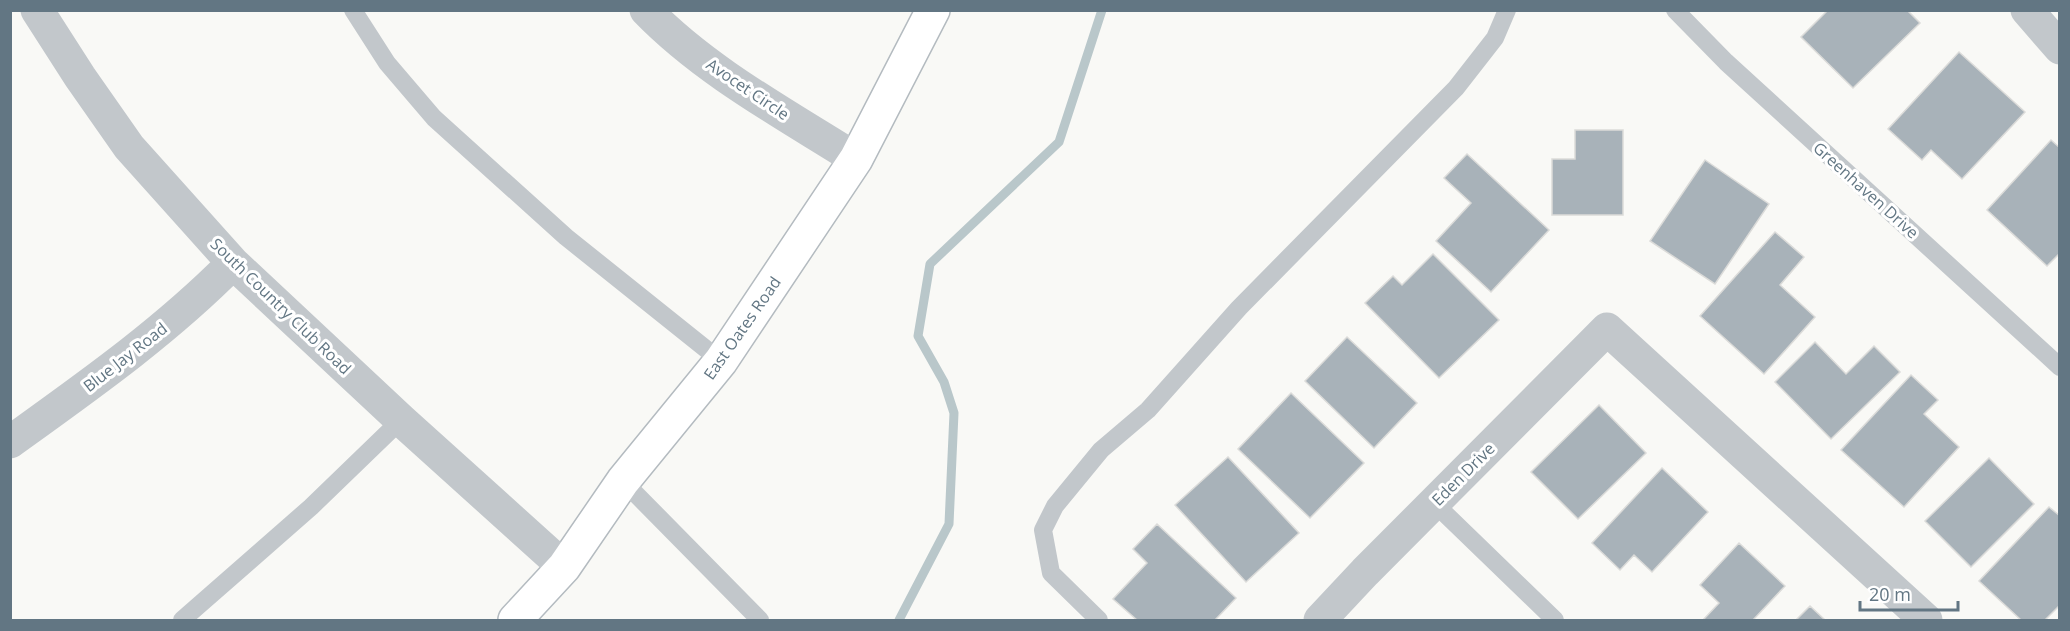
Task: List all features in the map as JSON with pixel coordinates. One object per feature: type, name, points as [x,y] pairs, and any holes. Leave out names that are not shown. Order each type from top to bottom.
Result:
[{"type":"street","name":"South Country Club Road","points":[[37,10],[129,147],[233,263],[401,420],[564,567]]},
{"type":"street","name":"Avocet Circle","points":[[646,10],[656,21],[724,75],[856,159]]},
{"type":"street","name":"East Oates Road","points":[[515,621],[564,567],[623,481],[721,361],[856,159],[933,10]]},
{"type":"street","points":[[2027,10],[2058,42]]},
{"type":"street","name":"Blue Jay Road","points":[[10,442],[111,370],[201,296],[233,263]]},
{"type":"street","name":"Eden Drive","points":[[1320,621],[1365,572],[1606,329],[1926,621]]},
{"type":"lane","points":[[353,10],[387,63],[434,118],[566,237],[721,361]]},
{"type":"lane","points":[[1099,621],[1052,573],[1043,530],[1055,506],[1101,450],[1148,410],[1239,308],[1456,88],[1495,38],[1507,10]]},
{"type":"lane","name":"Greenhaven Drive","points":[[1675,10],[1726,62],[2060,367]]},
{"type":"lane","points":[[182,621],[311,507],[401,420]]},
{"type":"lane","points":[[623,481],[760,621]]},
{"type":"lane","points":[[1434,503],[1555,621]]},
{"type":"building","points":[[1828,10],[1907,10],[1920,23],[1853,88],[1801,37]]},
{"type":"building","points":[[1959,52],[2025,112],[1962,179],[1931,150],[1922,160],[1888,129]]},
{"type":"building","points":[[1575,130],[1623,130],[1623,215],[1552,215],[1552,159],[1575,159]]},
{"type":"building","points":[[2051,140],[2060,148],[2060,253],[2047,266],[1987,210]]},
{"type":"building","points":[[1467,154],[1549,230],[1491,292],[1436,241],[1471,203],[1444,178]]},
{"type":"building","points":[[1705,160],[1769,204],[1715,284],[1650,241]]},
{"type":"building","points":[[1775,232],[1804,257],[1780,285],[1815,317],[1764,374],[1700,316]]},
{"type":"building","points":[[1433,254],[1499,320],[1439,378],[1365,303],[1393,276],[1402,285]]},
{"type":"building","points":[[1347,337],[1417,403],[1374,448],[1305,381]]},
{"type":"building","points":[[1815,342],[1846,374],[1874,346],[1900,372],[1831,439],[1775,382]]},
{"type":"building","points":[[1911,375],[1938,400],[1924,414],[1959,447],[1904,507],[1841,450]]},
{"type":"building","points":[[1291,393],[1364,463],[1310,518],[1238,449]]},
{"type":"building","points":[[1599,405],[1646,453],[1578,519],[1531,472]]},
{"type":"building","points":[[1228,457],[1299,533],[1246,582],[1175,505]]},
{"type":"building","points":[[1989,458],[2034,504],[1971,567],[1925,521]]},
{"type":"building","points":[[1662,468],[1708,512],[1652,572],[1634,555],[1620,570],[1592,543]]},
{"type":"building","points":[[2049,507],[2060,516],[2060,605],[2045,620],[2021,620],[1979,581]]},
{"type":"building","points":[[1157,524],[1236,598],[1215,620],[1137,620],[1113,599],[1147,563],[1133,549]]},
{"type":"building","points":[[1739,543],[1785,586],[1753,620],[1703,620],[1719,603],[1700,585]]},
{"type":"building","points":[[1810,606],[1825,620],[1796,620]]},
{"type":"waterway","points":[[899,620],[949,524],[954,413],[944,382],[918,336],[930,264],[1059,142],[1102,10]]}]
